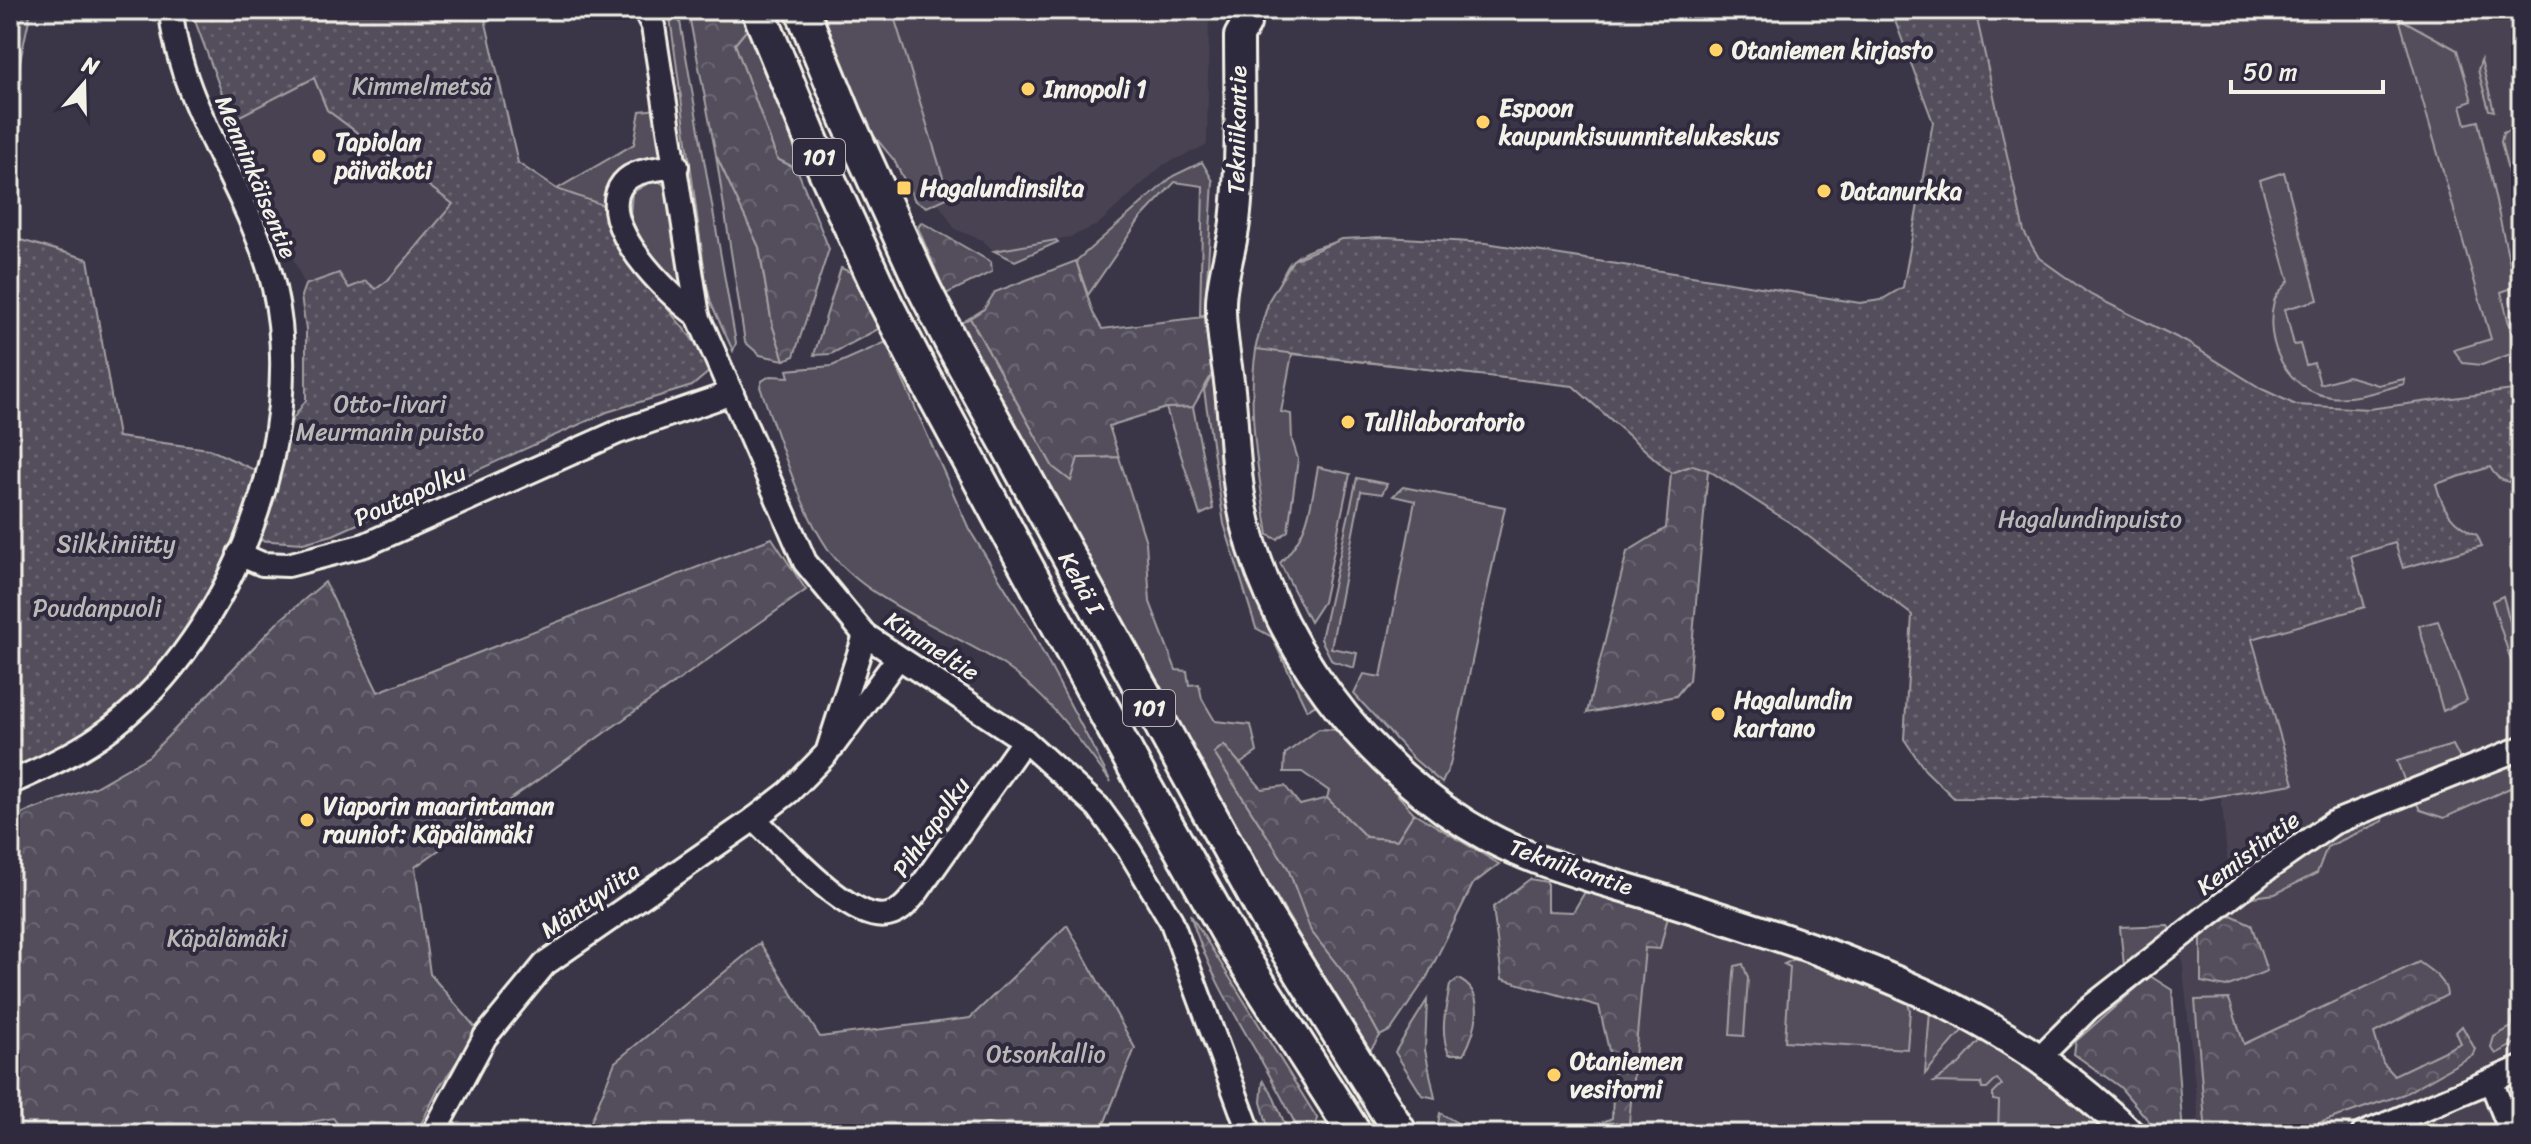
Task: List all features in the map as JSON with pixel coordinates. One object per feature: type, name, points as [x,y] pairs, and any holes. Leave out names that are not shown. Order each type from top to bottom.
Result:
[{"type":"highway","name":"Kehä I","points":[[758,10],[815,149],[915,360],[1051,615],[1234,944],[1355,1134]]},
{"type":"highway","name":"Kehä I","points":[[802,10],[851,129],[951,342],[1259,905],[1401,1134]]},
{"type":"main road","name":"Tekniikantie","points":[[1239,19],[1235,225],[1221,305],[1236,466],[1247,528],[1278,610],[1300,650],[1341,710],[1369,743],[1432,802],[1518,851],[1867,968],[1982,1020],[2040,1057],[2090,1095],[2130,1134]]},
{"type":"street","name":"Menninkäisentie","points":[[10,783],[81,749],[110,729],[153,690],[194,640],[239,554],[277,434],[283,393],[282,341],[267,267],[241,196],[193,95],[177,47],[171,10]]},
{"type":"street","name":"Kimmeltie","points":[[645,10],[653,26],[698,316],[805,562],[865,635],[968,700],[1024,740],[1062,770],[1098,807],[1129,850],[1171,920],[1250,1134]]},
{"type":"street","points":[[677,166],[631,177],[619,191],[618,210],[628,242],[651,274],[679,303],[698,316]]},
{"type":"street","name":"Poutapolku","points":[[239,554],[262,564],[288,565],[365,545],[618,432],[732,393]]},
{"type":"street","name":"Mäntyviita","points":[[827,753],[865,635]]},
{"type":"street","name":"Mäntyviita","points":[[433,1134],[485,1037],[545,964],[789,792],[850,727],[898,658]]},
{"type":"street","name":"Pihkapolku","points":[[754,819],[850,906],[886,916],[902,909],[917,892],[1024,740]]},
{"type":"street","name":"Kemistintie","points":[[2040,1057],[2088,1009],[2263,872],[2333,823],[2521,748]]},
{"type":"street","points":[[2363,1134],[2521,1068]]},
{"type":"street","points":[[2491,1081],[2512,1134]]},
{"type":"street","points":[[1234,1134],[1243,1112]]},
{"type":"shaded area","points":[[857,10],[1209,10],[1207,145],[1163,165],[1097,225],[1070,237],[994,251],[982,240],[955,229],[919,173]]},
{"type":"shaded area","points":[[1975,10],[2521,10],[2521,1068],[2491,1082],[2514,1134],[2200,1134],[2180,939],[2231,897],[2210,680],[2270,573],[2510,389],[2369,409],[2296,405],[2262,389],[2186,342],[2091,295],[2039,258],[2024,232]]},
{"type":"shaded area","name":"Tapiolan päiväkoti","points":[[314,78],[327,110],[453,204],[388,280],[375,290],[305,285],[232,120]]},
{"type":"shaded area","points":[[1668,916],[1819,962],[1944,1012],[2113,1134],[1613,1134],[1620,1131],[1628,1133],[1645,947],[1660,948]]},
{"type":"green space","points":[[10,10],[31,10],[10,108]]},
{"type":"green space","points":[[191,10],[483,10],[518,163],[557,189],[603,205],[618,248],[694,341],[710,371],[692,386],[607,412],[333,535],[303,543],[255,540],[285,423],[290,423],[306,400],[306,329],[301,296],[305,285],[339,273],[349,288],[366,281],[376,289],[388,280],[453,204],[327,110],[314,78],[232,120]]},
{"type":"green space","points":[[669,10],[678,10],[736,343],[733,351],[711,303],[706,281]]},
{"type":"green space","points":[[688,10],[742,10],[749,27],[735,44],[777,159],[797,169],[829,249],[794,356],[784,360],[772,324],[759,247],[716,155]]},
{"type":"green space","points":[[817,10],[892,10],[949,197],[927,207],[915,201],[894,160],[855,113]]},
{"type":"green space","name":"Hagalundinpuisto","points":[[1891,10],[1975,10],[2024,232],[2039,258],[2091,295],[2186,342],[2262,389],[2296,405],[2369,409],[2521,389],[2521,482],[2502,480],[2490,467],[2436,484],[2450,515],[2477,535],[2482,546],[2403,568],[2395,543],[2351,556],[2365,607],[2252,639],[2294,784],[2200,799],[1954,798],[1925,770],[1904,739],[1912,615],[1795,526],[1708,470],[1693,465],[1671,473],[1573,386],[1255,349],[1269,300],[1293,260],[1342,239],[1386,237],[1486,243],[1860,303],[1881,300],[1903,287],[1933,122]]},
{"type":"green space","points":[[2399,18],[2457,50],[2472,101],[2461,105],[2466,124],[2478,121],[2515,287],[2501,292],[2516,352],[2482,365],[2463,363],[2454,350],[2491,339]]},
{"type":"green space","points":[[749,27],[800,163],[797,169],[777,159],[735,44]]},
{"type":"green space","points":[[2481,60],[2494,111],[2489,110],[2478,70]]},
{"type":"green space","points":[[658,109],[664,154],[614,177],[603,205],[618,248],[557,189],[634,144],[640,111]]},
{"type":"green space","points":[[2521,125],[2521,132],[2514,134],[2521,160],[2521,225],[2501,142],[2503,133]]},
{"type":"green space","points":[[716,155],[759,247],[772,324],[784,360],[760,355],[745,342]]},
{"type":"green space","points":[[1202,162],[1213,181],[1205,315],[1200,315],[1203,186],[1175,182],[1140,219],[1088,295],[1076,261],[1173,176]]},
{"type":"green space","points":[[2284,172],[2318,300],[2285,309],[2294,345],[2300,344],[2306,365],[2314,363],[2320,384],[2348,376],[2378,385],[2404,379],[2404,384],[2359,396],[2331,397],[2315,393],[2302,385],[2282,362],[2272,333],[2271,317],[2275,298],[2289,281],[2260,180]]},
{"type":"green space","points":[[655,179],[669,188],[685,289],[676,294],[629,227],[632,193]]},
{"type":"green space","points":[[921,222],[991,262],[992,272],[946,294],[918,228]]},
{"type":"green space","name":"Silkkiniitty","points":[[10,237],[88,259],[118,437],[209,449],[259,472],[219,570],[196,613],[169,652],[138,688],[102,719],[60,748],[10,773]]},
{"type":"green space","points":[[1386,237],[1442,249],[1508,378],[1292,354],[1281,412],[1291,414],[1292,440],[1298,459],[1288,531],[1277,539],[1268,535],[1258,472],[1253,406],[1257,341],[1266,311],[1288,265],[1301,255],[1337,242]]},
{"type":"green space","points":[[1058,242],[1015,261],[994,251]]},
{"type":"green space","points":[[1076,261],[1093,313],[1102,329],[1212,316],[1215,369],[1193,407],[1166,408],[1109,426],[1119,457],[1078,458],[1071,481],[1053,467],[970,318],[984,309],[995,292]]},
{"type":"green space","points":[[841,268],[850,272],[880,328],[831,354],[814,355]]},
{"type":"green space","points":[[970,318],[1053,467],[1077,458],[1119,457],[1146,542],[1150,602],[1176,670],[1187,671],[1189,685],[1199,684],[1202,699],[1215,721],[1251,725],[1257,752],[1240,764],[1224,745],[1214,753],[1288,868],[1311,931],[1350,981],[1380,1036],[1369,1052],[1210,782],[1056,509],[958,325]]},
{"type":"green space","points":[[886,342],[969,529],[1031,630],[1111,782],[1063,720],[1021,678],[984,653],[864,585],[844,568],[817,532],[798,492],[760,387],[762,381],[770,376],[789,377],[787,370],[832,366]]},
{"type":"green space","points":[[1215,369],[1223,438],[1320,703],[1307,710],[1272,637],[1256,628],[1224,524],[1204,390]]},
{"type":"green space","points":[[1193,407],[1213,509],[1200,515],[1166,408]]},
{"type":"green space","points":[[1694,465],[1708,470],[1689,680],[1676,696],[1587,713],[1627,552],[1666,528],[1671,473]]},
{"type":"green space","points":[[1318,467],[1350,474],[1323,602],[1310,622],[1280,563],[1303,530]]},
{"type":"green space","points":[[1357,478],[1387,484],[1382,494],[1361,491],[1331,648],[1357,653],[1354,668],[1332,661],[1321,639]]},
{"type":"green space","points":[[1403,487],[1505,507],[1450,765],[1442,783],[1414,759],[1354,694],[1364,674],[1381,677],[1415,501],[1393,496]]},
{"type":"green space","name":"Käpälämäki","points":[[772,538],[806,590],[415,867],[430,974],[475,1027],[469,1044],[439,1088],[416,1134],[345,1134],[333,1118],[244,1134],[10,1134],[10,818],[95,787],[149,756],[279,621],[325,582],[378,692]]},
{"type":"green space","points":[[2503,596],[2521,662],[2521,692],[2492,601]]},
{"type":"green space","points":[[2438,621],[2467,700],[2443,711],[2419,626]]},
{"type":"green space","points":[[1319,729],[1339,730],[1414,813],[1397,840],[1366,837],[1327,798],[1329,791],[1302,772],[1284,772],[1285,754]]},
{"type":"green space","points":[[1224,745],[1262,789],[1285,786],[1300,805],[1327,798],[1366,837],[1397,840],[1414,813],[1499,864],[1473,884],[1427,977],[1391,1030],[1380,1036],[1350,981],[1311,931],[1288,868],[1214,753]]},
{"type":"green space","points":[[2453,745],[2461,761],[2406,785],[2397,761]]},
{"type":"green space","points":[[2521,757],[2521,783],[2444,818],[2420,810],[2416,802]]},
{"type":"green space","points":[[2383,810],[2383,821],[2327,847],[2317,873],[2275,894],[2252,897],[2252,892],[2331,831]]},
{"type":"green space","points":[[1530,879],[1547,882],[1547,911],[1573,912],[1585,892],[1668,916],[1660,949],[1645,948],[1628,1134],[1620,1131],[1577,1134],[1612,1118],[1614,1073],[1599,1006],[1502,979],[1493,907]]},
{"type":"green space","points":[[1190,914],[1317,1118],[1316,1134],[1300,1134],[1226,999]]},
{"type":"green space","points":[[2231,915],[2251,924],[2267,971],[2226,987],[2201,982],[2201,936]]},
{"type":"green space","name":"Otsonkallio","points":[[1067,925],[1135,1048],[1100,1134],[586,1134],[615,1062],[760,943],[820,1037],[970,1018]]},
{"type":"green space","points":[[2168,925],[2171,930],[2124,966],[2120,927]]},
{"type":"green space","points":[[1799,957],[1906,998],[1910,1010],[1907,1049],[1785,1041],[1790,967],[1784,964]]},
{"type":"green space","points":[[2419,962],[2441,980],[2447,995],[2374,1033],[2383,1063],[2394,1075],[2461,1043],[2456,1032],[2462,1026],[2475,1049],[2473,1055],[2404,1094],[2287,1134],[2206,1134],[2195,1000],[2229,999],[2244,1044]]},
{"type":"green space","points":[[1743,964],[1748,978],[1744,1036],[1730,1035],[1735,966]]},
{"type":"green space","points":[[2150,976],[2172,990],[2183,1134],[2160,1134],[2120,1087],[2074,1054],[2076,1041]]},
{"type":"green space","points":[[1458,979],[1468,985],[1474,994],[1477,1014],[1464,1054],[1449,1054],[1444,1037],[1445,1011],[1450,985]]},
{"type":"green space","points":[[1427,1000],[1425,1050],[1435,1098],[1422,1095],[1395,1052]]},
{"type":"green space","points":[[1930,1011],[1962,1024],[1962,1031],[1925,1074]]},
{"type":"green space","points":[[2514,1014],[2521,1014],[2521,1040],[2496,1054],[2491,1047],[2494,1037],[2511,1027]]},
{"type":"green space","points":[[1982,1039],[2016,1055],[2113,1134],[1998,1134],[1999,1101],[1993,1100],[1993,1094],[2002,1085],[1997,1079],[1987,1089],[1982,1089],[1981,1083],[1934,1082],[1959,1064]]},
{"type":"green space","points":[[1263,1081],[1271,1091],[1289,1134],[1270,1134],[1261,1102]]},
{"type":"green space","points":[[1362,1098],[1385,1134],[1373,1134],[1354,1106]]},
{"type":"green space","points":[[1440,1113],[1477,1134],[1441,1134],[1437,1129]]},
{"type":"place","name":"Otaniemen kirjasto","points":[[1716,50]]},
{"type":"place","name":"Innopoli 1","points":[[1028,89]]},
{"type":"place","name":"Espoon kaupunkisuunnitelukeskus","points":[[1483,122]]},
{"type":"place","name":"Tapiolan päiväkoti","points":[[319,156]]},
{"type":"place","name":"Hagalundinsilta","points":[[904,188]]},
{"type":"place","name":"Datanurkka","points":[[1824,191]]},
{"type":"place","name":"Tullilaboratorio","points":[[1348,422]]},
{"type":"place","name":"Hagalundin kartano","points":[[1718,714]]},
{"type":"place","name":"Viaporin maarintaman rauniot: Käpälämäki","points":[[307,820]]},
{"type":"place","name":"Otaniemen vesitorni","points":[[1554,1075]]},
{"type":"park label","name":"Kimmelmetsä","points":[[422,86]]},
{"type":"park label","name":"Otto-Iivari Meurmanin puisto","points":[[390,418]]},
{"type":"park label","name":"Poudanpuoli","points":[[97,608]]}]
